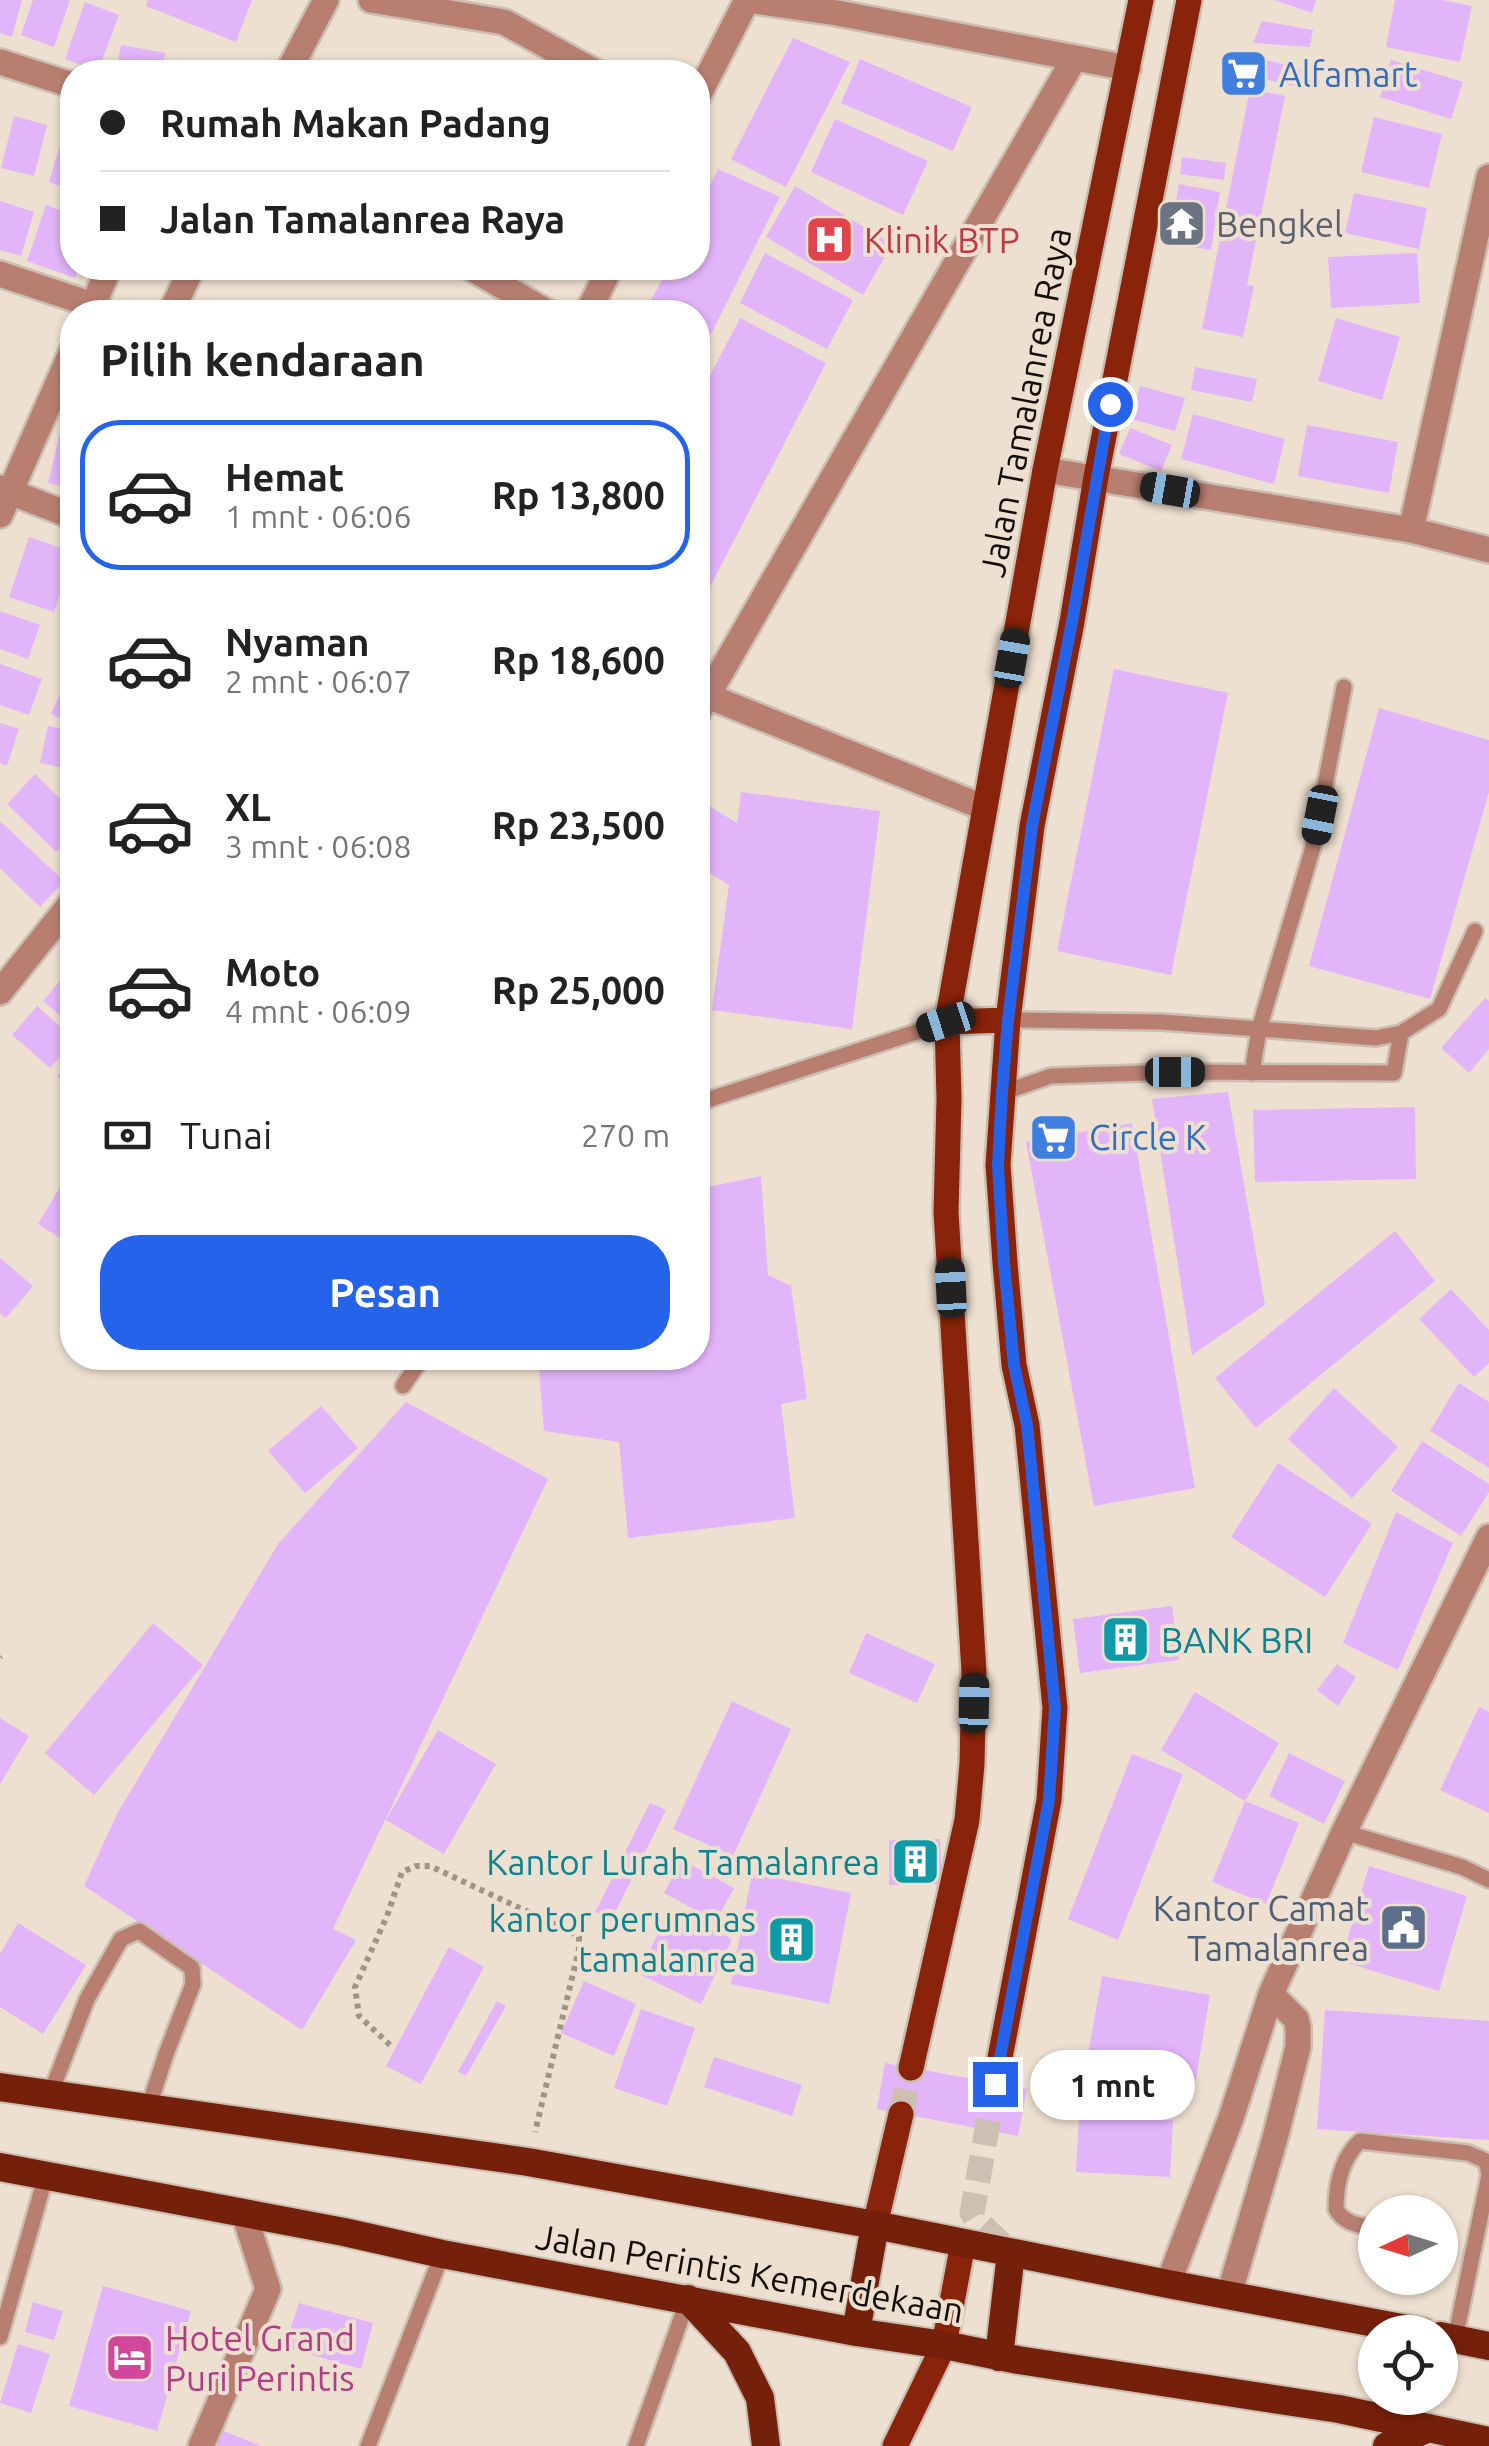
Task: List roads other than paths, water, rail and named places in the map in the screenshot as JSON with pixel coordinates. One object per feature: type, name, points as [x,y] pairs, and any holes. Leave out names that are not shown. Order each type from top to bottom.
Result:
[{"type":"highway","name":"Jalan Perintis Kemerdekaan","points":[[0,2087],[528,2162],[1358,2320]]},
{"type":"highway","name":"Jalan Perintis Kemerdekaan","points":[[0,2167],[856,2332],[1339,2409],[1489,2441]]},
{"type":"highway","points":[[856,2332],[876,2225]]},
{"type":"highway","points":[[999,2357],[1010,2252]]},
{"type":"highway","points":[[688,2299],[737,2352],[760,2398],[766,2446]]},
{"type":"highway","points":[[1458,2339],[1489,2346]]},
{"type":"highway","points":[[1387,2446],[1430,2428]]},
{"type":"main road","name":"Jalan Tamalanrea Raya","points":[[911,2068],[967,1820],[972,1764],[974,1672],[946,1212],[946,1022],[1045,470],[1141,0]]},
{"type":"main road","points":[[995,2084],[1049,1800],[1055,1708],[1027,1425],[1014,1365],[1004,1263],[998,1165],[1008,1020],[1032,826],[1189,0]]},
{"type":"main road","points":[[946,1022],[1008,1020]]},
{"type":"main road","points":[[876,2225],[900,2114]]},
{"type":"main road","points":[[895,2446],[944,2345],[962,2243]]},
{"type":"street","points":[[294,60],[326,0]]},
{"type":"street","points":[[371,0],[504,22],[573,60]]},
{"type":"street","points":[[710,72],[747,0],[839,6],[1128,68]]},
{"type":"street","points":[[710,683],[1074,59]]},
{"type":"street","points":[[0,62],[60,81]]},
{"type":"street","points":[[1412,530],[1489,176]]},
{"type":"street","points":[[0,274],[68,300]]},
{"type":"street","points":[[492,280],[526,300]]},
{"type":"street","points":[[0,515],[5,489],[60,375]]},
{"type":"street","points":[[1045,470],[1412,530],[1489,550]]},
{"type":"street","points":[[5,489],[60,511]]},
{"type":"street","points":[[710,704],[985,808]]},
{"type":"street","points":[[0,992],[60,917]]},
{"type":"street","points":[[1168,2284],[1272,1994],[1344,1832],[1489,1538]]},
{"type":"street","points":[[1228,2295],[1299,2038],[1296,2019],[1272,1994]]},
{"type":"street","points":[[201,2446],[268,2289],[244,2213]]},
{"type":"lane","points":[[1252,1073],[1259,1030],[1314,847],[1344,687]]},
{"type":"lane","points":[[1008,1020],[1161,1022],[1376,1038],[1401,1033],[1439,1008],[1475,931]]},
{"type":"lane","points":[[710,1100],[946,1022]]},
{"type":"lane","points":[[1002,1093],[1051,1076],[1394,1073],[1401,1033]]},
{"type":"lane","points":[[403,1386],[414,1370]]},
{"type":"lane","points":[[1344,1832],[1462,1867],[1489,1880]]},
{"type":"lane","points":[[50,2094],[87,1999],[120,1939],[138,1931],[192,1968],[193,1984],[148,2109]]},
{"type":"lane","points":[[1358,2225],[1342,2218],[1336,2209],[1344,2162],[1360,2141],[1468,2153],[1486,2161],[1489,2175],[1454,2315]]},
{"type":"lane","points":[[0,2337],[46,2175]]},
{"type":"lane","points":[[368,2446],[442,2254]]},
{"type":"lane","points":[[636,2446],[688,2299]]},
{"type":"tunnel","points":[[901,2114],[911,2068]]},
{"type":"tunnel","points":[[995,2084],[972,2213],[1011,2253]]},
{"type":"place","name":"Alfamart","points":[[1244,74]]},
{"type":"place","name":"Bengkel","points":[[1181,224]]},
{"type":"place","name":"Klinik BTP","points":[[829,240]]},
{"type":"place","name":"Circle K","points":[[1054,1137]]},
{"type":"place","name":"BANK BRI","points":[[1126,1640]]},
{"type":"place","name":"Kantor Lurah Tamalanrea","points":[[915,1862]]},
{"type":"place","name":"Kantor Camat Tamalanrea","points":[[1404,1928]]},
{"type":"place","name":"kantor perumnas tamalanrea","points":[[791,1939]]},
{"type":"place","name":"Hotel Grand Puri Perintis","points":[[130,2358]]}]
